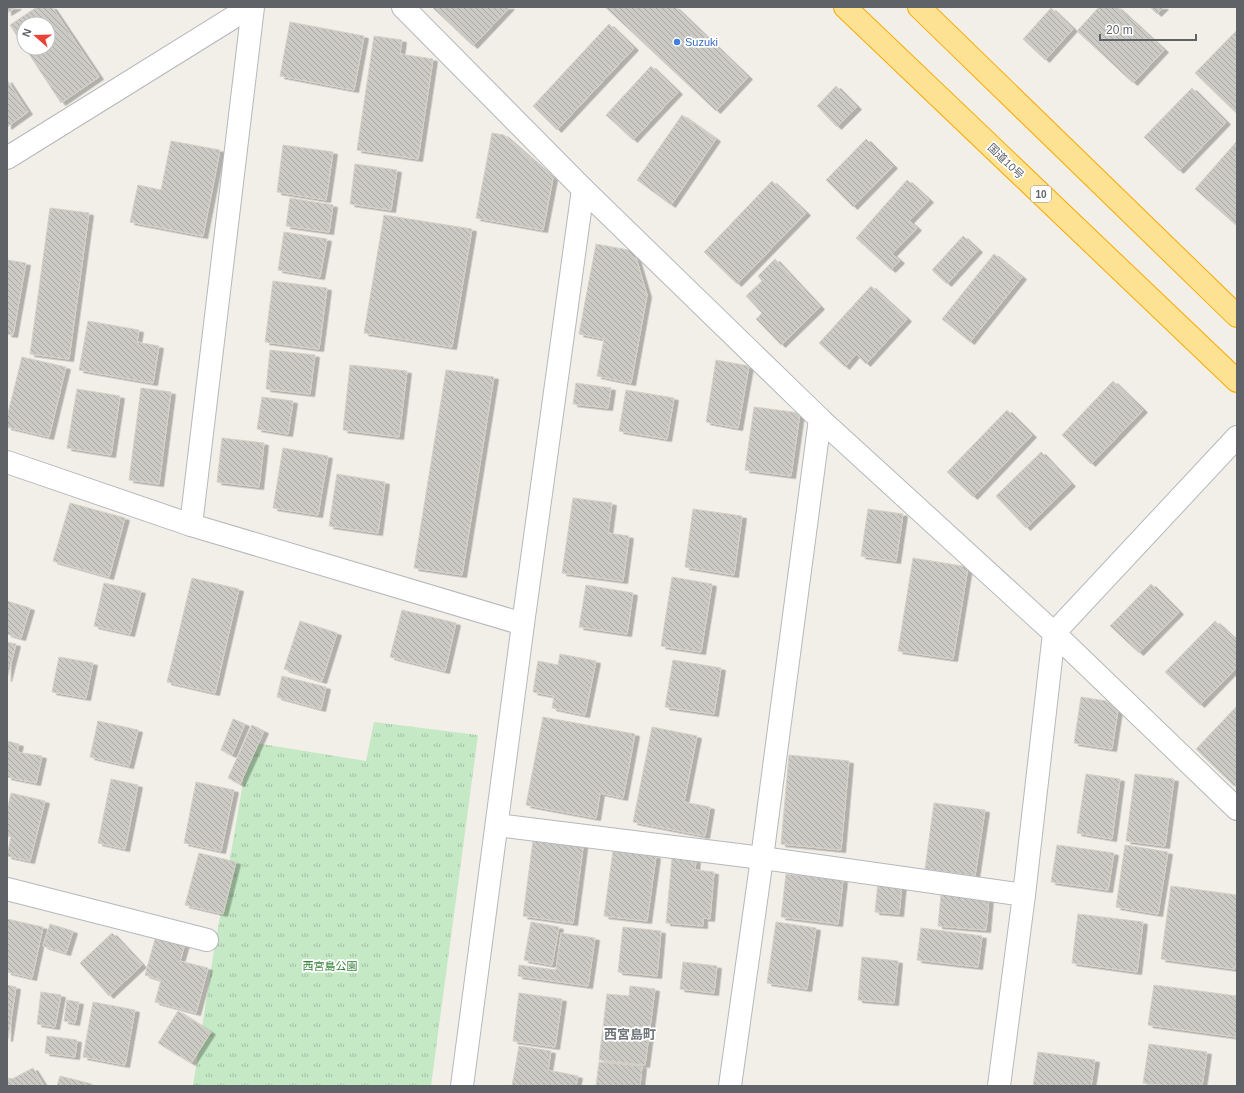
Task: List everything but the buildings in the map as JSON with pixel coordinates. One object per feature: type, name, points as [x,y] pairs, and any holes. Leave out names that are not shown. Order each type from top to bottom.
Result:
[{"type":"highway","name":"国道10号","points":[[845,7],[1237,381]]},
{"type":"highway","points":[[919,7],[1237,316]]},
{"type":"street","points":[[7,158],[250,7]]},
{"type":"street","points":[[191,525],[253,7]]},
{"type":"street","points":[[403,7],[583,188],[820,419],[1054,633],[1237,809]]},
{"type":"street","points":[[462,1086],[523,624],[583,188]]},
{"type":"street","points":[[730,1086],[762,858],[820,419]]},
{"type":"street","points":[[999,1086],[1024,895],[1054,633],[1237,437]]},
{"type":"street","points":[[7,462],[191,525],[523,624]]},
{"type":"street","points":[[497,825],[762,858],[1024,895]]},
{"type":"street","points":[[7,889],[207,940]]},
{"type":"green space","name":"西宮島公園","points":[[374,722],[478,735],[431,1086],[193,1086],[212,963],[250,742],[366,761]]},
{"type":"place","name":"Suzuki","points":[[677,42]]},
{"type":"district","name":"西宮島町","points":[[630,1034]]}]
